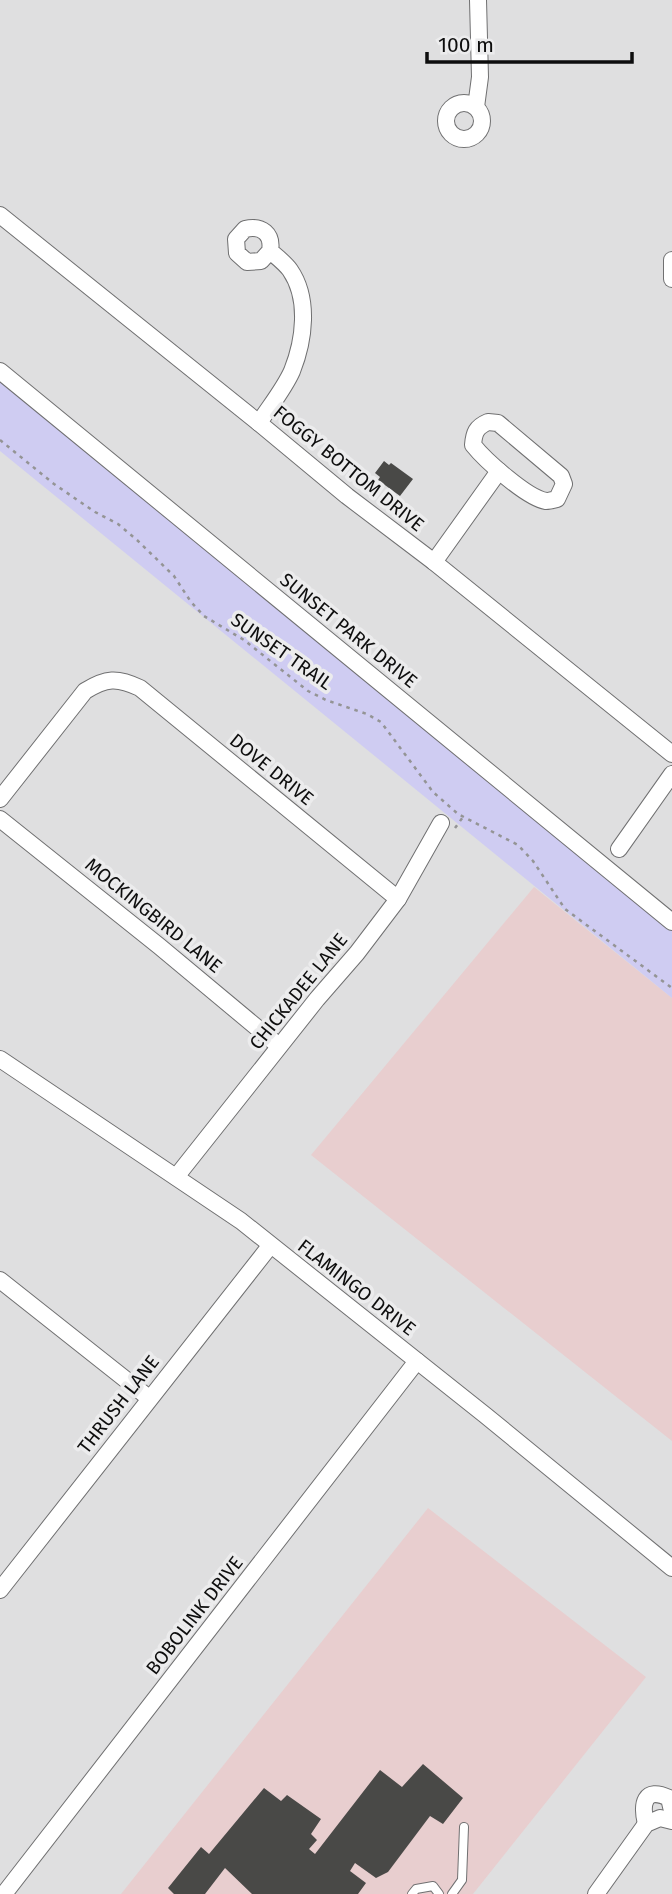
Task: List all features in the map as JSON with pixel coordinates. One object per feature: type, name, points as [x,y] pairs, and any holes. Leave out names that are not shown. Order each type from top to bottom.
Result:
[{"type":"street","points":[[475,107],[480,77],[478,0]]},
{"type":"street","name":"FOGGY BOTTOM DRIVE","points":[[0,215],[672,754]]},
{"type":"street","points":[[260,423],[291,373],[303,327],[297,286],[290,270],[270,251]]},
{"type":"street","points":[[672,260],[672,279]]},
{"type":"street","name":"SUNSET PARK DRIVE","points":[[0,371],[672,922]]},
{"type":"street","points":[[488,422],[498,423],[561,476],[564,484],[562,492],[557,499],[547,502],[535,497],[499,471],[473,445],[474,434],[479,426],[488,422]]},
{"type":"street","points":[[434,562],[499,471]]},
{"type":"street","name":"DOVE DRIVE","points":[[0,799],[85,691],[100,682],[116,680],[140,688],[398,899]]},
{"type":"street","points":[[620,849],[672,774]]},
{"type":"street","name":"MOCKINGBIRD LANE","points":[[0,819],[279,1046]]},
{"type":"street","name":"CHICKADEE LANE","points":[[176,1177],[398,899],[441,822]]},
{"type":"street","name":"FLAMINGO DRIVE","points":[[0,1059],[241,1221],[672,1568]]},
{"type":"street","name":"THRUSH LANE","points":[[0,1590],[270,1245]]},
{"type":"street","points":[[0,1280],[149,1398]]},
{"type":"street","name":"BOBOLINK DRIVE","points":[[4,1894],[417,1361]]},
{"type":"street","points":[[596,1894],[663,1819]]},
{"type":"lane","points":[[452,1894],[462,1880],[464,1827]]},
{"type":"lane","points":[[412,1894],[416,1889],[433,1886],[439,1894]]},
{"type":"path","name":"SUNSET TRAIL","points":[[0,440],[54,484],[118,524],[137,540],[174,576],[204,616],[244,640],[308,691],[326,700],[367,713],[381,722],[433,792],[474,824],[518,845],[533,861],[565,909],[672,988]]},
{"type":"shaded area","points":[[0,379],[672,928],[672,998],[0,451]]},
{"type":"shaded area","points":[[534,887],[672,998],[672,1441],[311,1155]]},
{"type":"shaded area","points":[[428,1508],[646,1677],[473,1894],[121,1894]]},
{"type":"building","points":[[384,461],[413,479],[400,496],[378,480],[380,477],[375,473]]},
{"type":"building","points":[[423,1764],[463,1798],[443,1824],[430,1816],[388,1872],[376,1878],[355,1863],[350,1871],[366,1883],[358,1894],[252,1894],[225,1868],[205,1894],[174,1894],[168,1888],[201,1847],[209,1854],[264,1788],[281,1801],[287,1795],[321,1819],[311,1834],[317,1840],[309,1849],[315,1854],[380,1770],[402,1787]]}]
